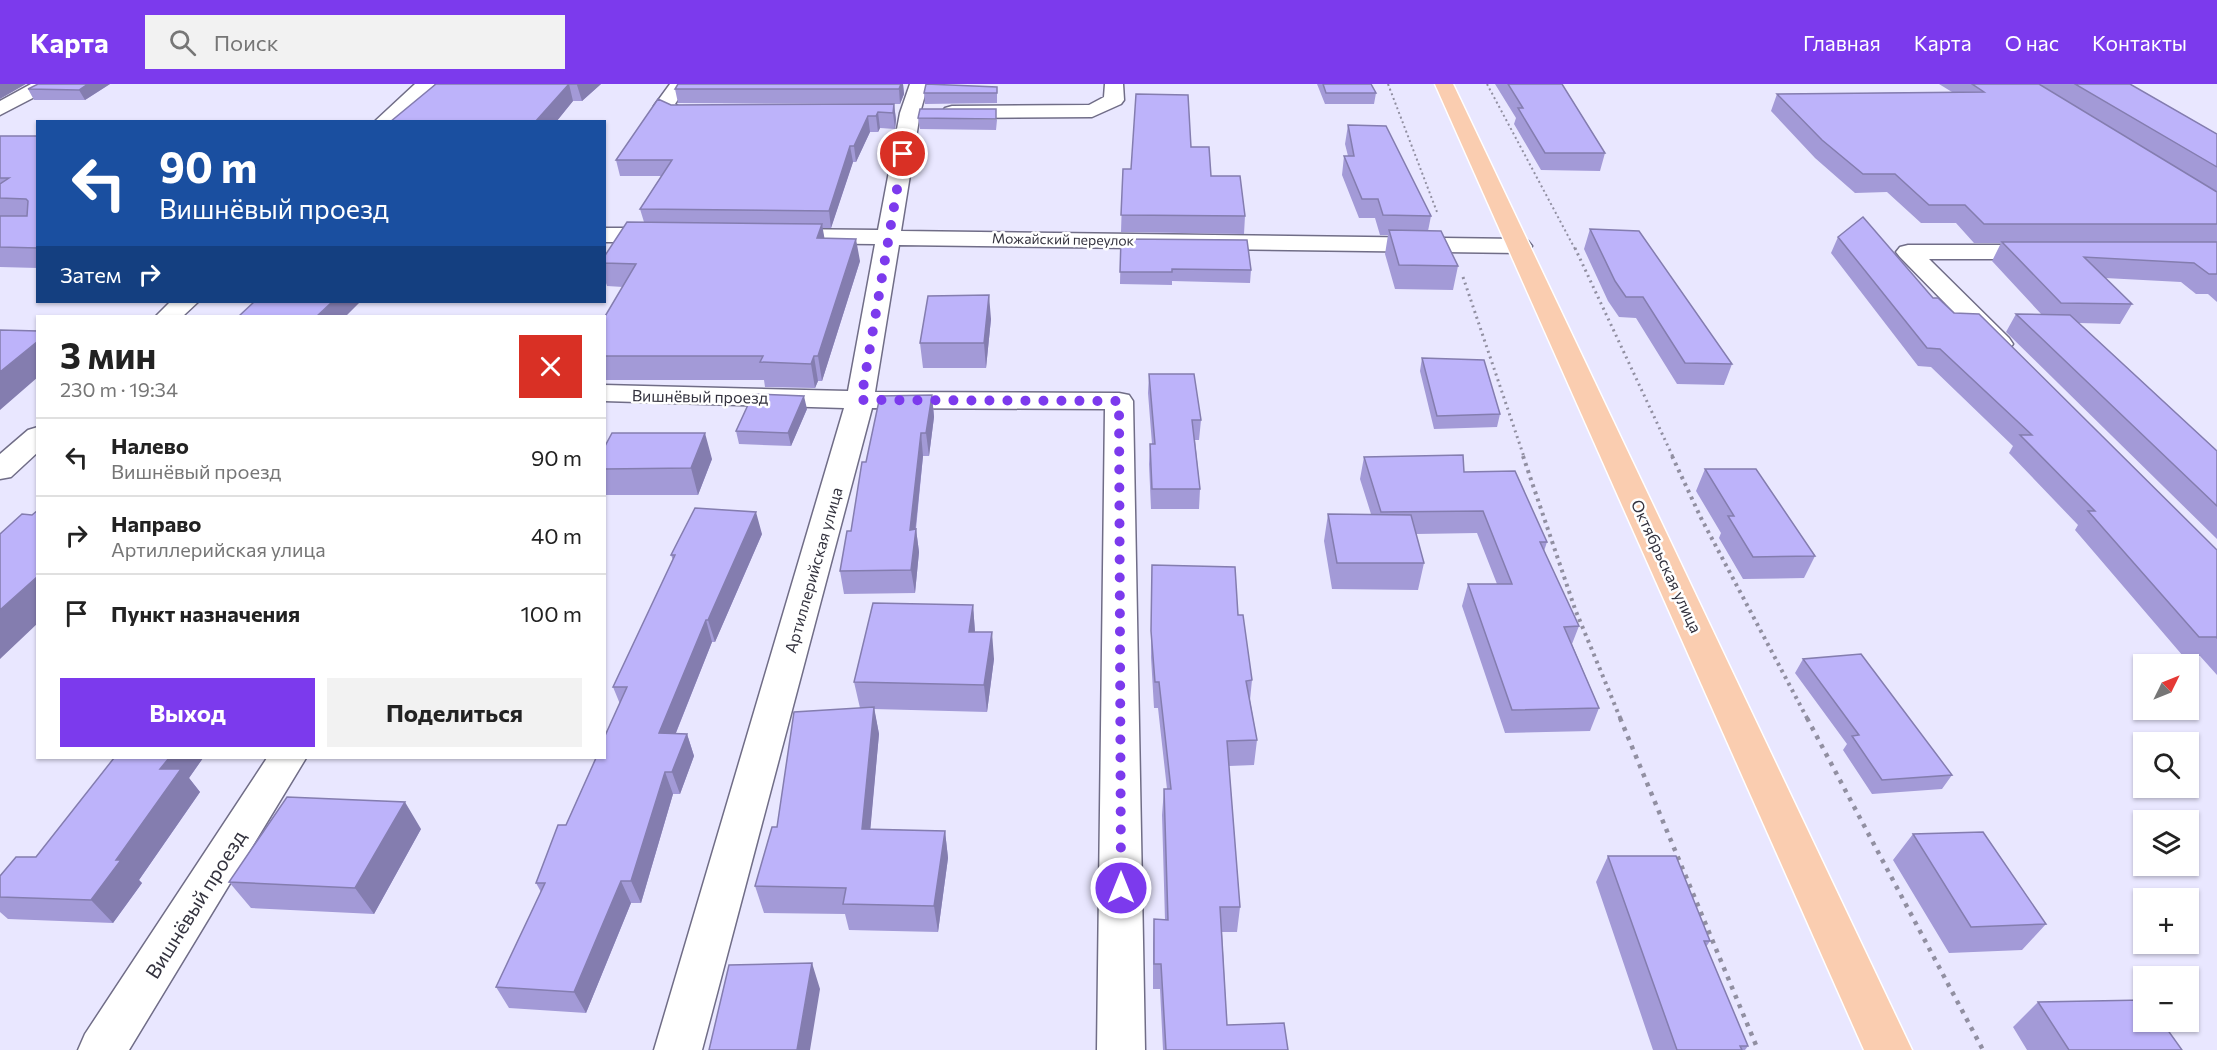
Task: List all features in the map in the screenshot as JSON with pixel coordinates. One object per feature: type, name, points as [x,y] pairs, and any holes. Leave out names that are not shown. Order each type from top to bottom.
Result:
[{"type":"main road","name":"Октябрьская улица","points":[[1444,84],[1521,246],[1888,1050]]},
{"type":"street","points":[[0,109],[45,84]]},
{"type":"street","points":[[386,120],[426,84]]},
{"type":"street","points":[[680,84],[664,106],[675,113],[722,112]]},
{"type":"street","points":[[905,103],[1092,111],[1114,100],[1114,84]]},
{"type":"street","name":"Артиллерийская улица","points":[[678,1050],[861,400],[890,237],[905,103]]},
{"type":"street","points":[[606,235],[688,235]]},
{"type":"street","name":"Можайский переулок","points":[[759,236],[1521,246]]},
{"type":"street","points":[[2017,361],[1908,252],[2063,252]]},
{"type":"street","points":[[169,315],[184,303]]},
{"type":"street","name":"Вишнёвый проезд","points":[[606,393],[861,400],[1119,401],[1121,1050]]},
{"type":"street","points":[[0,470],[36,438]]},
{"type":"street","name":"Вишнёвый проезд","points":[[102,1050],[286,759]]},
{"type":"path","points":[[1388,84],[1451,245],[1575,609],[1758,1050]]},
{"type":"path","points":[[1487,84],[1568,234],[1701,518],[1983,1050]]},
{"type":"building","points":[[38,84],[88,84],[79,90],[28,89]]},
{"type":"building","points":[[436,84],[569,84],[537,120],[392,120]]},
{"type":"building","points":[[678,84],[901,84],[899,89],[675,89]]},
{"type":"building","points":[[926,84],[997,87],[997,93],[924,93]]},
{"type":"building","points":[[1323,84],[1371,84],[1376,93],[1326,93]]},
{"type":"building","points":[[1508,84],[1562,84],[1605,153],[1545,153],[1518,108],[1523,108]]},
{"type":"building","points":[[1972,84],[2039,84],[2217,192],[2217,224],[1984,224],[1965,205],[1929,205],[1895,174],[1863,174],[1822,140],[1777,94],[1984,92]]},
{"type":"building","points":[[2075,84],[2130,84],[2217,134],[2217,167]]},
{"type":"building","points":[[1136,94],[1188,95],[1191,147],[1209,147],[1211,176],[1240,176],[1245,216],[1121,215],[1123,169],[1131,169]]},
{"type":"building","points":[[658,99],[671,105],[894,104],[893,113],[878,112],[876,116],[868,116],[854,146],[850,146],[829,211],[640,209],[672,160],[616,160]]},
{"type":"building","points":[[920,109],[996,109],[996,119],[918,118]]},
{"type":"building","points":[[1348,125],[1386,126],[1431,216],[1383,215],[1378,199],[1362,199],[1344,156],[1354,156]]},
{"type":"building","points":[[0,136],[36,136],[36,248],[0,247],[0,216],[27,216],[28,201],[0,198],[0,184],[9,178],[0,178]]},
{"type":"building","points":[[1863,217],[1933,298],[1938,298],[1954,313],[1979,314],[2217,550],[2217,638],[2199,637],[2088,511],[2095,511],[2020,435],[2032,435],[1940,349],[1927,348],[1838,237]]},
{"type":"building","points":[[627,222],[822,224],[817,238],[856,239],[818,356],[814,356],[811,364],[760,362],[763,356],[606,356],[606,315],[636,264],[606,263],[606,254]]},
{"type":"building","points":[[1590,229],[1639,231],[1732,364],[1685,363],[1643,297],[1626,297],[1615,281]]},
{"type":"building","points":[[1389,230],[1441,231],[1458,266],[1399,265]]},
{"type":"building","points":[[1121,239],[1247,240],[1251,270],[1172,269],[1172,272],[1120,272]]},
{"type":"building","points":[[2002,242],[2217,242],[2217,274],[2209,274],[2194,263],[2084,257],[2132,304],[2061,303]]},
{"type":"building","points":[[989,295],[984,343],[920,343],[928,296]]},
{"type":"building","points":[[253,303],[331,303],[318,315],[240,315]]},
{"type":"building","points":[[2016,314],[2070,315],[2217,451],[2217,506]]},
{"type":"building","points":[[0,330],[36,331],[36,343],[0,372]]},
{"type":"building","points":[[1422,358],[1484,360],[1500,414],[1437,416]]},
{"type":"building","points":[[1149,374],[1194,374],[1201,420],[1192,420],[1200,489],[1152,489],[1150,444],[1155,444]]},
{"type":"building","points":[[753,394],[804,396],[788,433],[736,431]]},
{"type":"building","points":[[932,395],[926,433],[921,433],[910,530],[916,529],[911,570],[840,571],[847,531],[851,531],[862,462],[866,462],[880,396]]},
{"type":"building","points":[[612,433],[705,433],[691,468],[606,469],[606,444]]},
{"type":"building","points":[[1463,455],[1464,472],[1515,471],[1547,542],[1540,542],[1579,626],[1564,627],[1599,708],[1512,710],[1468,584],[1512,584],[1483,511],[1381,512],[1364,457]]},
{"type":"building","points":[[1705,469],[1756,469],[1815,556],[1753,557],[1728,516],[1734,516]]},
{"type":"building","points":[[695,508],[756,512],[708,620],[706,620],[659,733],[687,734],[672,772],[665,772],[631,881],[621,881],[574,992],[496,987],[545,883],[536,883],[558,825],[566,825],[596,759],[606,759],[606,734],[627,687],[613,687],[675,555],[671,555]]},
{"type":"building","points":[[36,512],[36,578],[0,610],[0,534],[22,514],[32,515]]},
{"type":"building","points":[[1328,514],[1411,515],[1424,563],[1337,563]]},
{"type":"building","points":[[1152,565],[1235,567],[1238,615],[1243,615],[1252,680],[1246,681],[1257,740],[1227,741],[1240,907],[1220,907],[1227,1025],[1284,1023],[1288,1050],[1166,1050],[1161,964],[1154,964],[1154,919],[1168,920],[1164,789],[1171,789],[1159,682],[1155,682],[1151,631]]},
{"type":"building","points":[[873,603],[973,605],[969,632],[992,632],[984,685],[854,682]]},
{"type":"building","points":[[1861,654],[1952,775],[1882,780],[1852,736],[1859,735],[1803,659]]},
{"type":"building","points":[[874,707],[862,829],[945,831],[934,906],[843,904],[846,888],[755,886],[772,827],[777,827],[794,712]]},
{"type":"building","points":[[113,759],[168,759],[160,769],[181,769],[116,860],[121,860],[91,900],[0,897],[0,876],[16,857],[36,857]]},
{"type":"building","points":[[287,797],[405,802],[355,888],[229,882]]},
{"type":"building","points":[[1983,832],[2046,924],[1971,927],[1913,834]]},
{"type":"building","points":[[1608,856],[1676,856],[1710,941],[1704,941],[1748,1046],[1740,1046],[1742,1050],[1677,1050]]},
{"type":"building","points":[[812,963],[797,1050],[709,1050],[729,965]]},
{"type":"building","points":[[2133,1000],[2133,1032],[2169,1032],[2182,1050],[2069,1050],[2038,1002]]},
{"type":"route","points":[[903,154],[861,400],[1119,401],[1121,888]]}]
